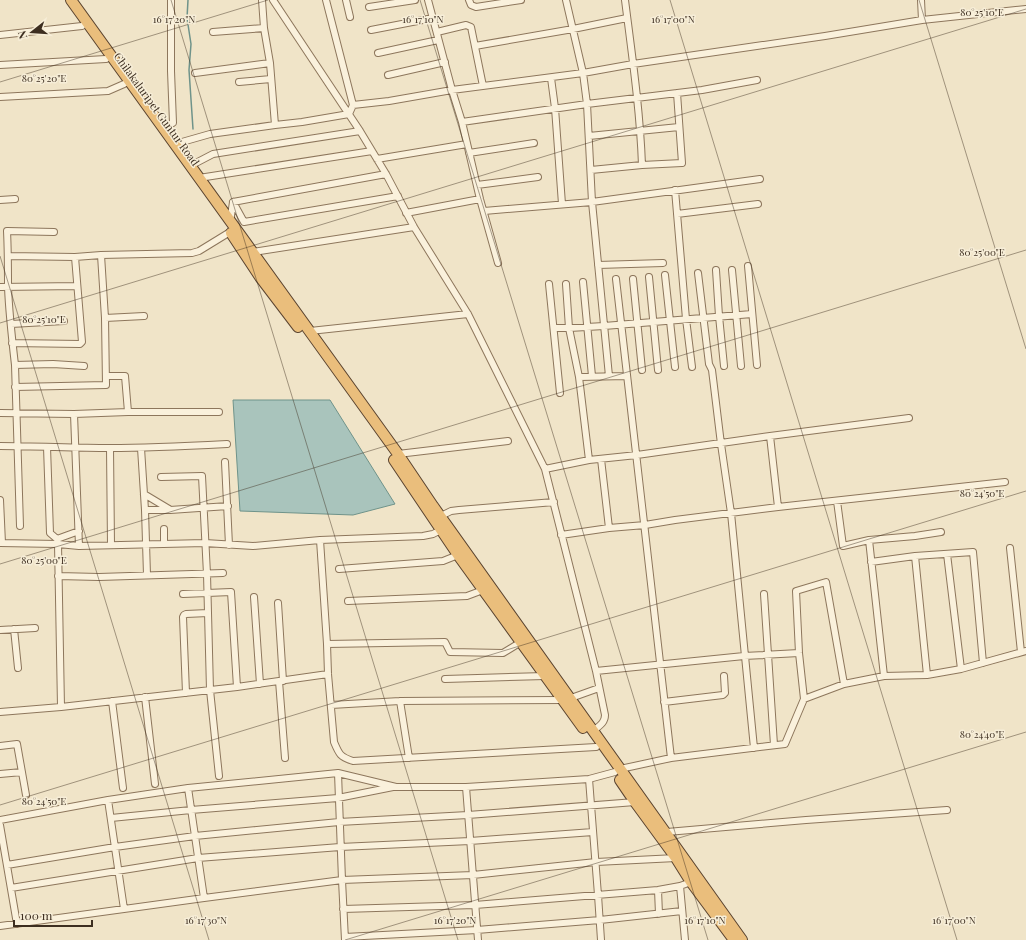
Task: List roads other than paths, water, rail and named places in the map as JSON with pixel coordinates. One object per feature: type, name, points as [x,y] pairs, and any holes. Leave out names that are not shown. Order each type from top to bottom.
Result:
[{"type":"highway","name":"Chilakaluripet Guntur Road","points":[[64,0],[106,60],[127,82],[175,144],[199,178],[230,227]]},
{"type":"highway","name":"Chilakaluripet Guntur Road","points":[[71,0],[230,227]]},
{"type":"highway","points":[[230,227],[252,252],[398,454],[567,699],[596,747],[667,832],[742,940]]},
{"type":"highway","points":[[230,227],[260,277],[303,333],[391,456],[458,555],[520,642],[545,676],[594,731],[635,802],[734,940]]},
{"type":"street","points":[[162,127],[173,123],[171,0]]},
{"type":"street","points":[[262,0],[264,28],[270,63],[275,124]]},
{"type":"street","points":[[273,0],[360,131],[386,174],[414,227],[468,314],[545,469],[596,671],[605,719],[604,722],[594,731]]},
{"type":"street","points":[[326,0],[353,105],[349,114]]},
{"type":"street","points":[[346,0],[350,17]]},
{"type":"street","points":[[369,7],[415,0]]},
{"type":"street","points":[[428,0],[462,122],[480,199],[498,263]]},
{"type":"street","points":[[469,0],[471,5],[476,7],[521,0]]},
{"type":"street","points":[[566,0],[583,73],[587,104],[592,202],[609,376]]},
{"type":"street","points":[[625,0],[641,131],[642,165]]},
{"type":"street","points":[[921,0],[922,20]]},
{"type":"street","points":[[353,105],[452,90],[551,78],[922,20],[1026,9]]},
{"type":"street","points":[[371,30],[433,18]]},
{"type":"street","points":[[475,46],[627,18]]},
{"type":"street","points":[[437,32],[466,25],[472,27],[483,86]]},
{"type":"street","points":[[0,35],[82,26]]},
{"type":"street","points":[[213,32],[264,28]]},
{"type":"street","points":[[378,53],[438,40]]},
{"type":"street","points":[[0,65],[106,60]]},
{"type":"street","points":[[388,75],[445,62]]},
{"type":"street","points":[[195,73],[270,63]]},
{"type":"street","points":[[551,78],[555,108],[562,204]]},
{"type":"street","points":[[239,82],[271,79]]},
{"type":"street","points":[[462,122],[555,108],[702,90],[757,80]]},
{"type":"street","points":[[0,97],[108,91],[127,82]]},
{"type":"street","points":[[591,170],[682,163],[677,93]]},
{"type":"street","points":[[175,144],[210,134],[275,124],[302,122],[349,114]]},
{"type":"street","points":[[589,136],[680,127]]},
{"type":"street","points":[[190,166],[213,154],[360,131]]},
{"type":"street","points":[[469,153],[534,143]]},
{"type":"street","points":[[377,159],[467,144]]},
{"type":"street","points":[[199,178],[372,151]]},
{"type":"street","points":[[233,202],[386,174]]},
{"type":"street","points":[[477,185],[538,177]]},
{"type":"street","points":[[484,211],[592,202],[760,179]]},
{"type":"street","points":[[675,190],[686,319],[692,367]]},
{"type":"street","points":[[233,202],[244,222],[398,196]]},
{"type":"street","points":[[0,200],[15,199]]},
{"type":"street","points":[[406,213],[480,199]]},
{"type":"street","points":[[8,256],[75,257],[192,253],[198,251],[230,227],[233,202]]},
{"type":"street","points":[[677,214],[758,204]]},
{"type":"street","points":[[252,252],[414,227]]},
{"type":"street","points":[[20,526],[15,364],[8,286],[7,231],[54,232]]},
{"type":"street","points":[[15,387],[106,385],[105,318],[101,255]]},
{"type":"street","points":[[12,343],[80,344],[82,342],[75,257]]},
{"type":"street","points":[[598,265],[663,263]]},
{"type":"street","points":[[748,266],[757,365]]},
{"type":"street","points":[[716,270],[724,366]]},
{"type":"street","points":[[732,270],[741,366]]},
{"type":"street","points":[[698,273],[730,513],[754,748]]},
{"type":"street","points":[[665,275],[675,367]]},
{"type":"street","points":[[649,277],[658,370]]},
{"type":"street","points":[[633,278],[642,370]]},
{"type":"street","points":[[616,279],[671,758]]},
{"type":"street","points":[[583,282],[592,376]]},
{"type":"street","points":[[549,284],[560,393]]},
{"type":"street","points":[[566,284],[569,328],[579,377],[589,460]]},
{"type":"street","points":[[0,287],[77,286]]},
{"type":"street","points":[[310,331],[468,314]]},
{"type":"street","points":[[554,328],[604,326],[752,314]]},
{"type":"street","points":[[105,318],[144,316]]},
{"type":"street","points":[[11,324],[64,321]]},
{"type":"street","points":[[15,364],[84,366]]},
{"type":"street","points":[[106,376],[125,376],[128,412]]},
{"type":"street","points":[[579,377],[627,376]]},
{"type":"street","points":[[0,414],[219,412]]},
{"type":"street","points":[[74,414],[78,546]]},
{"type":"street","points":[[545,469],[589,460],[721,444],[770,436],[909,418]]},
{"type":"street","points":[[770,436],[778,507]]},
{"type":"street","points":[[398,454],[508,441]]},
{"type":"street","points":[[0,446],[141,448],[227,444]]},
{"type":"street","points":[[48,447],[50,533],[57,541],[61,707]]},
{"type":"street","points":[[110,448],[111,545]]},
{"type":"street","points":[[141,448],[147,575]]},
{"type":"street","points":[[601,459],[609,528]]},
{"type":"street","points":[[225,462],[229,545]]},
{"type":"street","points":[[161,477],[202,476],[207,574],[206,593],[210,690],[219,776]]},
{"type":"street","points":[[561,535],[778,507],[1005,482]]},
{"type":"street","points":[[144,494],[170,510]]},
{"type":"street","points":[[0,500],[1,543],[57,541],[78,546],[205,543],[253,546],[320,540],[423,536],[433,534],[441,530]]},
{"type":"street","points":[[837,501],[843,546],[869,540],[941,532]]},
{"type":"street","points":[[441,516],[451,511],[459,510],[554,502]]},
{"type":"street","points":[[145,510],[170,510],[228,506]]},
{"type":"street","points":[[164,529],[164,544]]},
{"type":"street","points":[[57,541],[78,531]]},
{"type":"street","points":[[320,540],[328,674],[334,742],[338,752],[344,758],[353,761],[596,747]]},
{"type":"street","points":[[869,540],[884,676]]},
{"type":"street","points":[[804,699],[844,684],[884,676],[927,675],[961,669],[1023,651],[1010,548]]},
{"type":"street","points":[[871,562],[915,556],[973,552],[983,663]]},
{"type":"street","points":[[947,554],[961,669]]},
{"type":"street","points":[[340,570],[443,561],[458,555]]},
{"type":"street","points":[[915,556],[927,675]]},
{"type":"street","points":[[58,576],[223,573]]},
{"type":"street","points":[[110,818],[338,798],[396,787],[466,787],[589,778],[671,758],[786,744],[804,699],[799,654],[796,591],[826,582],[844,684]]},
{"type":"street","points":[[348,601],[467,596],[483,590]]},
{"type":"street","points":[[183,594],[232,592],[236,687]]},
{"type":"street","points":[[764,594],[774,745]]},
{"type":"street","points":[[254,597],[260,684]]},
{"type":"street","points":[[278,603],[285,758]]},
{"type":"street","points":[[186,693],[183,617],[184,614],[208,613]]},
{"type":"street","points":[[0,630],[35,628]]},
{"type":"street","points":[[14,629],[18,668]]},
{"type":"street","points":[[327,644],[445,642],[450,652],[503,653],[520,642]]},
{"type":"street","points":[[596,671],[744,656],[799,654]]},
{"type":"street","points":[[0,712],[61,707],[186,693],[328,674]]},
{"type":"street","points":[[445,679],[545,676]]},
{"type":"street","points":[[664,702],[723,695],[725,693],[724,676]]},
{"type":"street","points":[[331,705],[400,701],[567,699],[599,688]]},
{"type":"street","points":[[145,697],[155,784]]},
{"type":"street","points":[[112,701],[123,788]]},
{"type":"street","points":[[400,701],[409,758]]},
{"type":"street","points":[[0,746],[18,744],[26,795]]},
{"type":"street","points":[[0,774],[22,772]]},
{"type":"street","points":[[0,820],[108,800],[188,788],[338,773],[396,787]]},
{"type":"street","points":[[338,773],[345,939],[600,920],[682,911]]},
{"type":"street","points":[[589,778],[601,940]]},
{"type":"street","points":[[466,787],[478,940]]},
{"type":"street","points":[[188,788],[204,898]]},
{"type":"street","points":[[108,800],[124,909]]},
{"type":"street","points":[[7,865],[115,846],[195,836],[340,822],[468,815],[635,802]]},
{"type":"street","points":[[667,832],[946,810]]},
{"type":"street","points":[[0,825],[17,924]]},
{"type":"street","points":[[11,888],[198,858],[340,847],[470,841],[594,832]]},
{"type":"street","points":[[0,926],[342,880],[473,875],[596,862],[676,858]]},
{"type":"street","points":[[344,910],[475,905],[658,890],[680,886],[691,882]]},
{"type":"street","points":[[680,886],[685,940]]},
{"type":"street","points":[[658,890],[659,914]]},
{"type":"water","points":[[233,400],[330,400],[395,504],[353,515],[240,511]]},
{"type":"waterway","points":[[188,0],[187,18],[191,44],[189,70],[193,129]]}]
